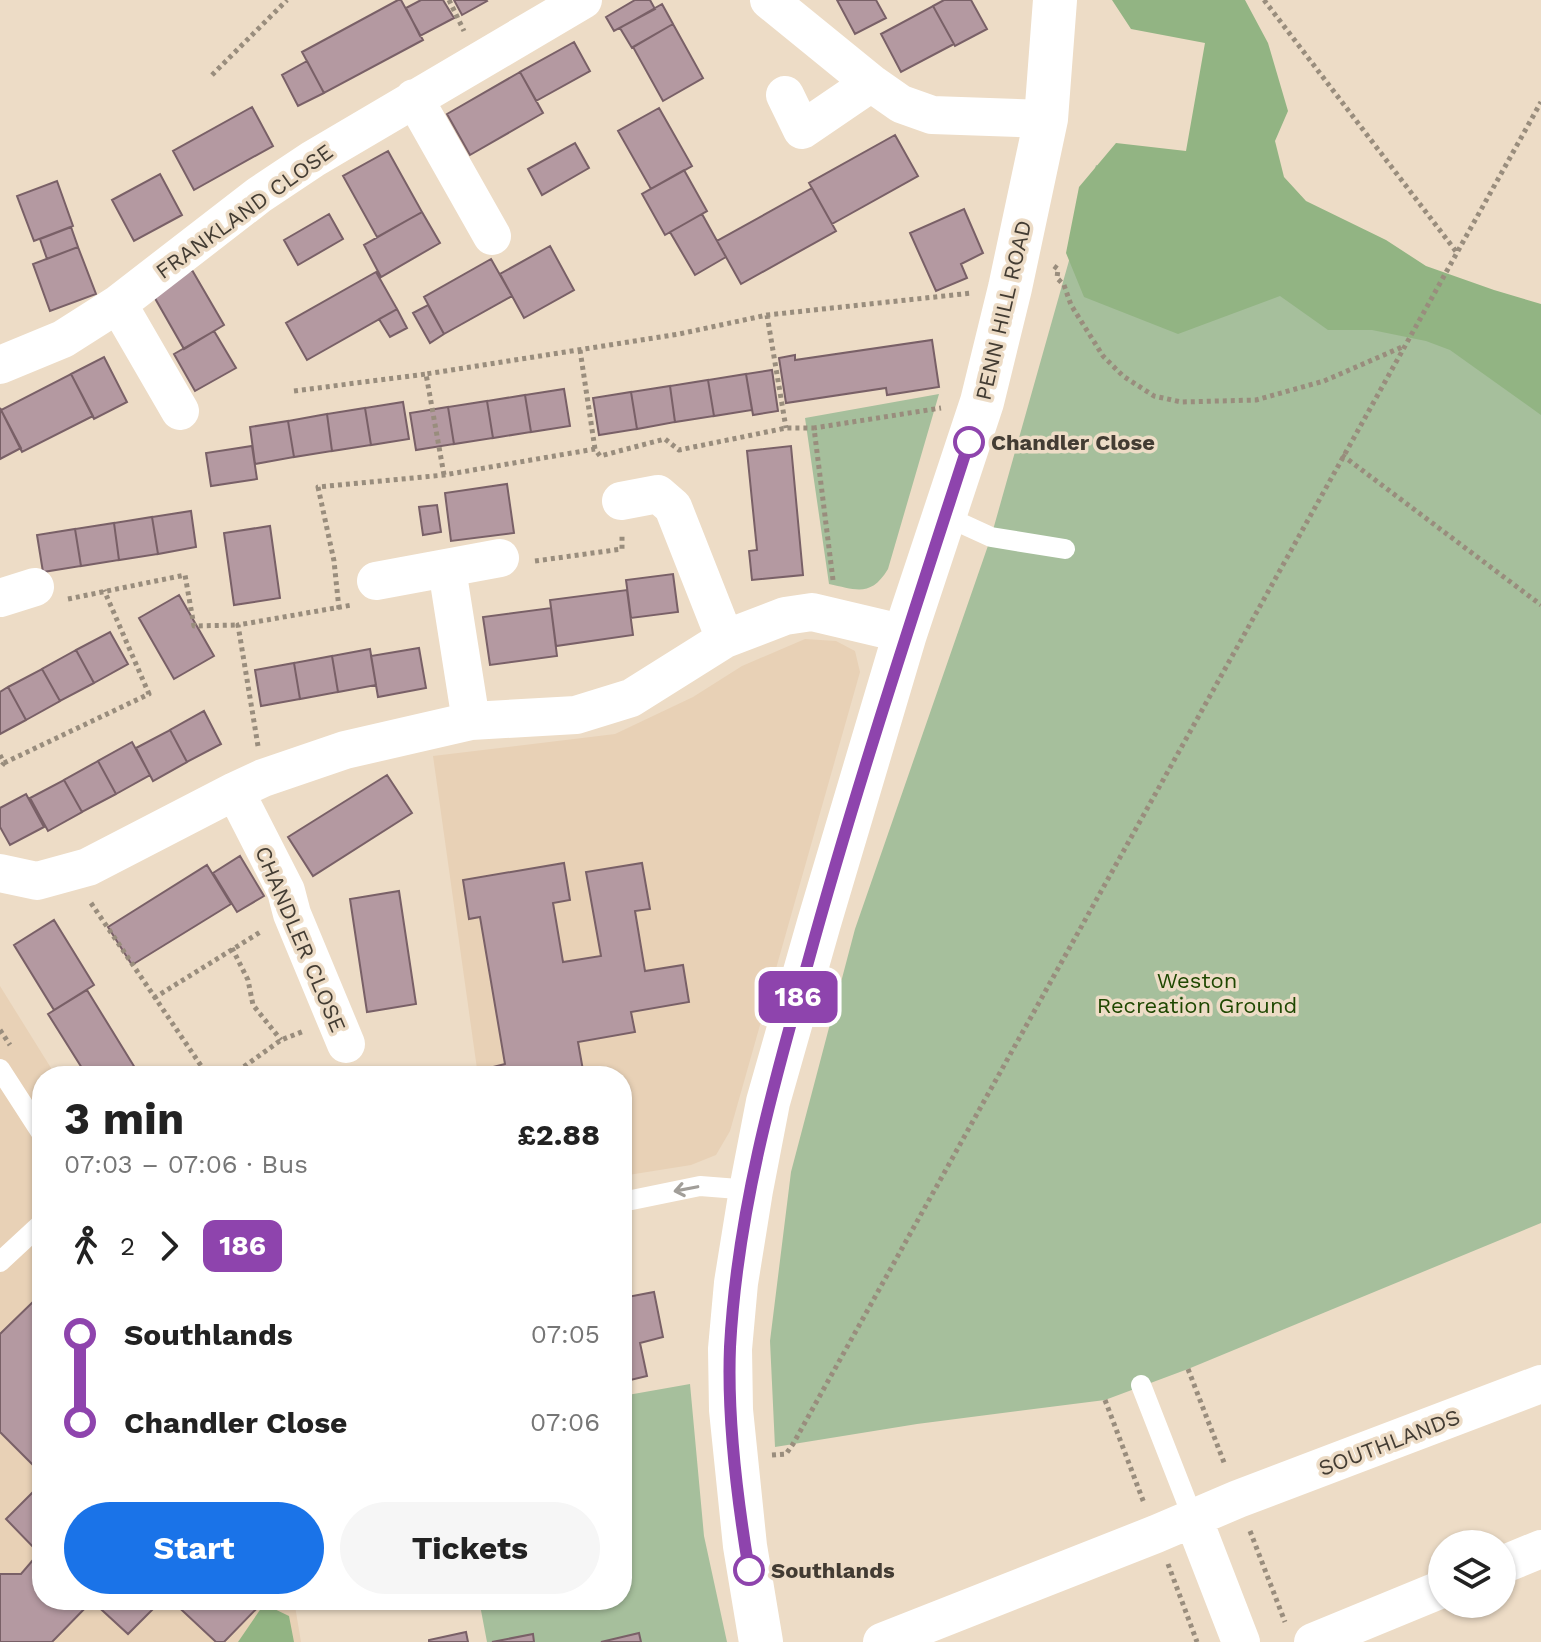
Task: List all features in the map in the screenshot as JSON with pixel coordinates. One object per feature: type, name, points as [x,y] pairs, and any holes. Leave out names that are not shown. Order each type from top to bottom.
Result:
[{"type":"street","name":"FRANKLAND CLOSE","points":[[3,355],[63,339],[118,304],[259,195],[343,139],[583,0]]},
{"type":"street","points":[[769,0],[901,104],[932,115],[1046,119]]},
{"type":"street","name":"PENN HILL ROAD","points":[[761,1642],[745,1546],[731,1410],[730,1349],[736,1283],[751,1190],[768,1102],[905,634],[982,402],[1046,119],[1055,0]]},
{"type":"street","points":[[785,95],[802,130],[871,83]]},
{"type":"street","points":[[414,98],[492,236]]},
{"type":"street","points":[[118,304],[180,411]]},
{"type":"street","points":[[621,501],[658,494],[673,507],[725,639]]},
{"type":"street","points":[[376,581],[500,558]]},
{"type":"street","points":[[447,569],[471,721]]},
{"type":"street","points":[[0,873],[37,881],[88,867],[249,785],[345,750],[471,721],[576,715],[631,698],[725,639],[785,616],[812,612],[905,634]]},
{"type":"street","name":"CHANDLER CLOSE","points":[[249,785],[292,914],[340,1031]]},
{"type":"street","name":"SOUTHLANDS","points":[[882,1642],[1541,1384]]},
{"type":"street","points":[[1193,1518],[1241,1642]]},
{"type":"street","points":[[1516,1559],[1541,1549]]},
{"type":"street","points":[[1313,1642],[1428,1595]]},
{"type":"lane","points":[[945,516],[991,537],[1065,549]]},
{"type":"lane","points":[[0,1069],[32,1119]]},
{"type":"lane","points":[[632,1200],[700,1186],[751,1190]]},
{"type":"lane","points":[[0,1262],[32,1232]]},
{"type":"lane","points":[[1141,1385],[1193,1518]]},
{"type":"path","points":[[212,75],[287,0]]},
{"type":"path","points":[[1264,0],[1458,254]]},
{"type":"path","points":[[772,1455],[786,1454],[793,1444],[1541,102]]},
{"type":"path","points":[[1020,244],[1058,269],[1057,278],[1064,285],[1071,305],[1103,356],[1123,376],[1154,396],[1181,402],[1256,400],[1324,381],[1402,347]]},
{"type":"path","points":[[294,391],[580,350],[679,334],[767,315],[1010,288]]},
{"type":"path","points":[[767,315],[786,428]]},
{"type":"path","points":[[500,558],[515,564],[622,549],[621,501],[595,449],[580,350]]},
{"type":"path","points":[[426,374],[444,475]]},
{"type":"path","points":[[600,456],[665,439],[679,450],[786,428],[814,428],[982,402]]},
{"type":"path","points":[[814,428],[837,616]]},
{"type":"path","points":[[339,609],[334,561],[318,487],[444,475],[595,449]]},
{"type":"path","points":[[1342,455],[1541,605]]},
{"type":"path","points":[[18,593],[64,599],[185,575],[194,626],[238,625],[339,609],[370,600],[376,581]]},
{"type":"path","points":[[0,755],[2,766],[149,694],[104,590]]},
{"type":"path","points":[[238,625],[249,785]]},
{"type":"path","points":[[70,872],[201,1066]]},
{"type":"path","points":[[154,998],[292,914]]},
{"type":"path","points":[[232,948],[248,980],[253,1005],[281,1040]]},
{"type":"path","points":[[245,1066],[281,1040],[340,1031]]},
{"type":"shaded area","points":[[805,639],[836,641],[855,651],[860,672],[730,1131],[716,1155],[691,1165],[632,1174],[632,1066],[477,1066],[433,756],[615,734],[693,697],[742,666]]},
{"type":"shaded area","points":[[0,986],[50,1066],[32,1066],[32,1610],[296,1610],[301,1642],[0,1642]]},
{"type":"green space","points":[[1112,0],[1245,0],[1268,43],[1288,111],[1275,141],[1284,177],[1306,201],[1386,240],[1426,266],[1541,304],[1541,415],[1450,350],[1426,341],[1372,330],[1328,330],[1280,296],[1178,334],[1084,297],[1066,253],[1079,187],[1116,143],[1186,151],[1205,43],[1131,29]]},
{"type":"green space","name":"Weston Recreation Ground","points":[[1096,165],[1438,289],[1541,318],[1541,1223],[1188,1369],[1105,1400],[917,1424],[775,1447],[770,1341],[791,1172],[855,929],[991,537]]},
{"type":"green space","points":[[939,394],[888,569],[869,588],[829,584],[805,418]]},
{"type":"green space","points":[[690,1384],[704,1536],[727,1642],[487,1642],[481,1610],[632,1610],[632,1394]]},
{"type":"green space","points":[[260,1610],[276,1610],[289,1616],[294,1642],[238,1642]]},
{"type":"building","points":[[401,0],[423,40],[324,93],[302,52]]},
{"type":"building","points":[[421,0],[443,0],[454,18],[420,36],[406,8]]},
{"type":"building","points":[[454,0],[486,0],[487,1],[462,15]]},
{"type":"building","points":[[635,0],[650,0],[655,9],[614,31],[606,17]]},
{"type":"building","points":[[837,0],[876,0],[886,18],[855,34]]},
{"type":"building","points":[[944,0],[971,0],[987,29],[955,46],[933,6]]},
{"type":"building","points":[[662,4],[673,24],[632,48],[620,28]]},
{"type":"building","points":[[933,6],[954,44],[901,72],[881,34]]},
{"type":"building","points":[[673,24],[703,78],[663,101],[633,47]]},
{"type":"building","points":[[574,42],[590,71],[536,101],[520,72]]},
{"type":"building","points":[[307,61],[324,93],[298,106],[282,75]]},
{"type":"building","points":[[520,72],[543,113],[470,155],[447,114]]},
{"type":"building","points":[[252,107],[273,146],[194,190],[173,151]]},
{"type":"building","points":[[659,108],[692,166],[651,189],[618,131]]},
{"type":"building","points":[[895,135],[918,176],[832,224],[809,183]]},
{"type":"building","points":[[575,143],[589,168],[542,195],[528,169]]},
{"type":"building","points":[[388,151],[422,212],[377,237],[343,176]]},
{"type":"building","points":[[684,170],[707,211],[665,235],[642,194]]},
{"type":"building","points":[[160,174],[182,215],[134,241],[112,200]]},
{"type":"building","points":[[57,181],[73,226],[34,241],[17,196]]},
{"type":"building","points":[[812,188],[836,231],[741,284],[717,241]]},
{"type":"building","points":[[964,209],[983,253],[961,264],[967,278],[936,291],[910,233]]},
{"type":"building","points":[[422,212],[440,243],[381,277],[364,245]]},
{"type":"building","points":[[329,214],[343,239],[298,265],[284,240]]},
{"type":"building","points":[[702,214],[726,257],[695,275],[670,232]]},
{"type":"building","points":[[71,227],[78,247],[47,259],[40,239]]},
{"type":"building","points":[[550,246],[574,290],[524,318],[500,274]]},
{"type":"building","points":[[78,247],[96,294],[50,311],[33,264]]},
{"type":"building","points":[[491,259],[512,296],[444,334],[424,297]]},
{"type":"building","points":[[192,270],[224,325],[184,349],[152,293]]},
{"type":"building","points":[[376,272],[397,309],[307,360],[286,323]]},
{"type":"building","points":[[428,305],[444,334],[430,343],[413,313]]},
{"type":"building","points":[[397,309],[407,328],[390,337],[379,319]]},
{"type":"building","points":[[214,331],[236,368],[195,391],[174,354]]},
{"type":"building","points":[[932,340],[939,387],[887,395],[886,388],[786,403],[779,358],[795,355],[795,360]]},
{"type":"building","points":[[104,357],[127,402],[94,419],[71,374]]},
{"type":"building","points":[[772,370],[778,411],[753,415],[746,374]]},
{"type":"building","points":[[71,374],[93,416],[22,452],[1,410]]},
{"type":"building","points":[[746,374],[752,410],[714,416],[708,380]]},
{"type":"building","points":[[708,380],[714,416],[675,422],[670,386]]},
{"type":"building","points":[[670,386],[675,422],[637,429],[631,392]]},
{"type":"building","points":[[564,389],[570,426],[531,432],[525,395]]},
{"type":"building","points":[[631,392],[637,429],[599,435],[593,398]]},
{"type":"building","points":[[525,395],[531,432],[493,438],[487,401]]},
{"type":"building","points":[[487,401],[493,438],[454,444],[448,407]]},
{"type":"building","points":[[403,402],[409,439],[371,445],[365,408]]},
{"type":"building","points":[[448,407],[454,444],[416,450],[410,413]]},
{"type":"building","points":[[0,408],[21,448],[0,459]]},
{"type":"building","points":[[365,408],[371,445],[332,451],[327,414]]},
{"type":"building","points":[[327,414],[332,451],[294,457],[288,421]]},
{"type":"building","points":[[288,421],[294,457],[255,464],[250,427]]},
{"type":"building","points":[[252,446],[257,479],[211,486],[206,453]]},
{"type":"building","points":[[791,446],[803,575],[752,580],[749,551],[757,550],[747,451]]},
{"type":"building","points":[[507,484],[514,533],[451,541],[445,493]]},
{"type":"building","points":[[437,505],[441,532],[423,535],[419,507]]},
{"type":"building","points":[[191,511],[196,547],[158,554],[152,517]]},
{"type":"building","points":[[152,517],[158,554],[119,560],[114,523]]},
{"type":"building","points":[[114,523],[119,560],[81,566],[75,529]]},
{"type":"building","points":[[270,526],[280,598],[234,605],[224,533]]},
{"type":"building","points":[[75,529],[81,566],[43,572],[37,535]]},
{"type":"building","points":[[673,574],[678,612],[631,618],[626,580]]},
{"type":"building","points":[[627,590],[633,635],[556,646],[550,600]]},
{"type":"building","points":[[179,595],[214,656],[174,679],[139,618]]},
{"type":"building","points":[[551,608],[557,656],[490,665],[483,617]]},
{"type":"building","points":[[110,632],[128,664],[94,683],[76,650]]},
{"type":"building","points":[[419,648],[426,688],[378,697],[371,656]]},
{"type":"building","points":[[370,649],[376,685],[338,692],[332,656]]},
{"type":"building","points":[[76,650],[94,683],[60,701],[42,669]]},
{"type":"building","points":[[332,656],[338,692],[300,699],[294,663]]},
{"type":"building","points":[[294,663],[300,699],[261,706],[255,670]]},
{"type":"building","points":[[42,669],[60,701],[26,720],[8,687]]},
{"type":"building","points":[[8,687],[26,720],[0,734],[0,692]]},
{"type":"building","points":[[204,711],[221,744],[187,762],[170,730]]},
{"type":"building","points":[[170,730],[187,762],[153,781],[136,748]]},
{"type":"building","points":[[132,742],[150,775],[116,794],[98,761]]},
{"type":"building","points":[[98,761],[116,794],[82,812],[64,780]]},
{"type":"building","points":[[387,775],[412,813],[313,876],[288,837]]},
{"type":"building","points":[[64,780],[82,812],[48,831],[30,798]]},
{"type":"building","points":[[26,794],[44,827],[10,845],[0,827],[0,808]]},
{"type":"building","points":[[240,856],[264,896],[237,912],[213,873]]},
{"type":"building","points":[[564,863],[570,900],[553,903],[563,962],[601,956],[586,872],[642,863],[650,909],[635,911],[645,971],[683,965],[689,1002],[631,1012],[635,1032],[578,1042],[582,1066],[497,1066],[505,1064],[480,917],[469,919],[463,880]]},
{"type":"building","points":[[207,865],[231,904],[132,965],[108,927]]},
{"type":"building","points":[[399,891],[416,1004],[367,1012],[350,899]]},
{"type":"building","points":[[54,920],[94,985],[54,1010],[14,945]]},
{"type":"building","points":[[87,990],[134,1066],[81,1066],[48,1014]]},
{"type":"building","points":[[654,1292],[663,1337],[640,1343],[647,1376],[632,1380],[632,1296]]},
{"type":"building","points":[[32,1303],[32,1464],[0,1432],[0,1334]]},
{"type":"building","points":[[32,1493],[32,1546],[6,1519]]},
{"type":"building","points":[[32,1561],[32,1610],[83,1610],[52,1642],[0,1642],[0,1574],[21,1574]]},
{"type":"building","points":[[102,1610],[152,1610],[128,1634]]},
{"type":"building","points":[[182,1610],[255,1610],[224,1642],[216,1642]]},
{"type":"building","points":[[466,1632],[468,1642],[429,1642],[429,1640]]},
{"type":"building","points":[[639,1633],[641,1642],[601,1642]]},
{"type":"building","points":[[533,1634],[534,1642],[492,1642]]},
{"type":"bus line","name":"186","points":[[749,1570],[731,1410],[730,1349],[736,1283],[768,1102],[905,634],[969,442]]},
{"type":"place","name":"Chandler Close","points":[[969,442]]},
{"type":"place","name":"Southlands","points":[[749,1570]]}]
